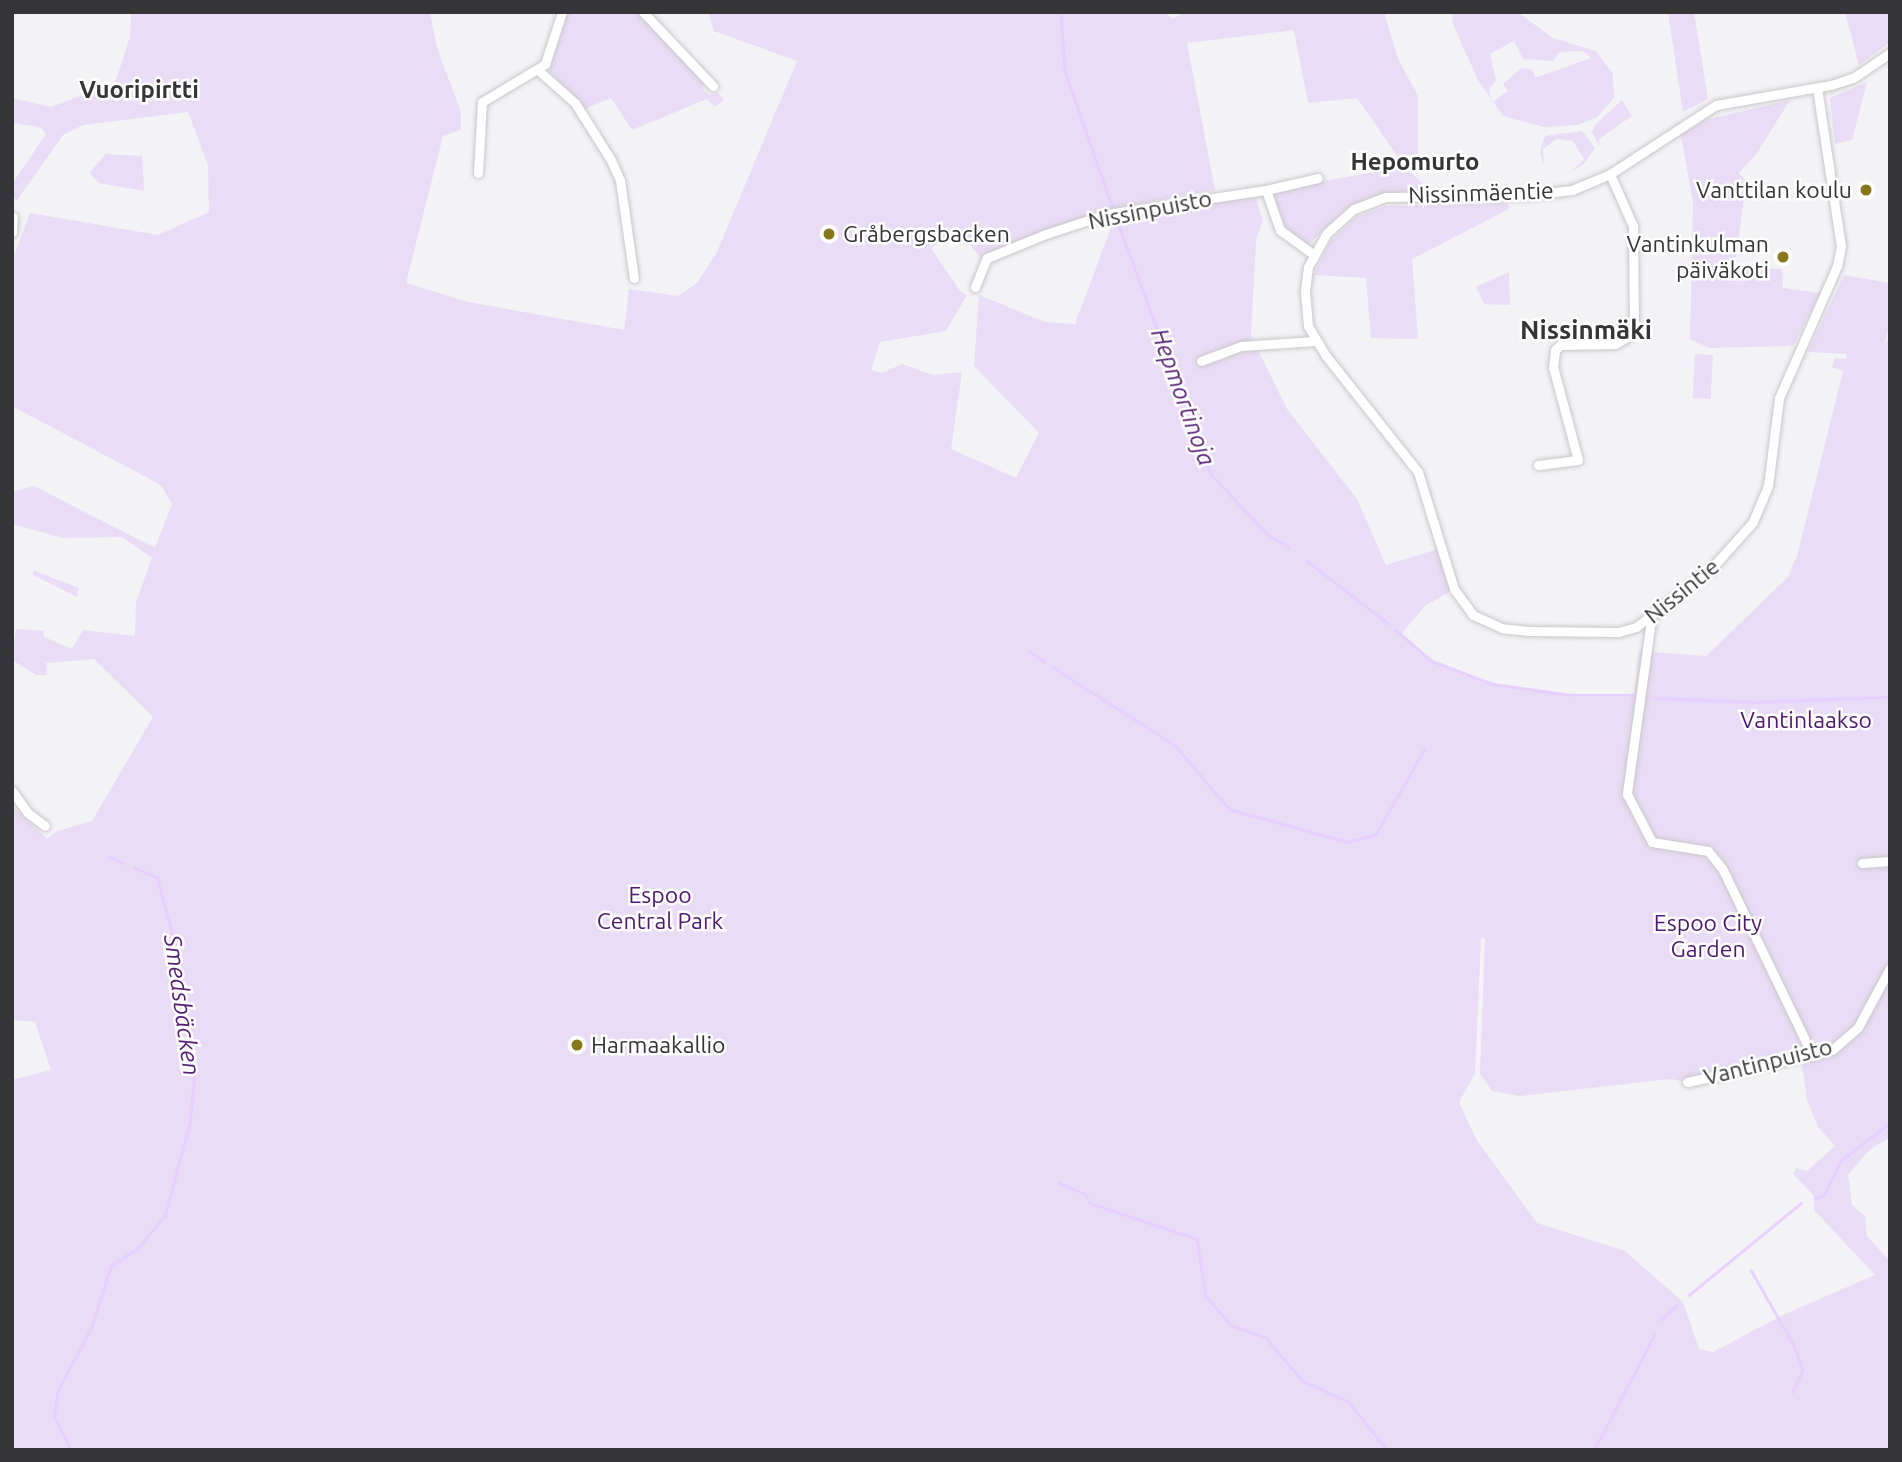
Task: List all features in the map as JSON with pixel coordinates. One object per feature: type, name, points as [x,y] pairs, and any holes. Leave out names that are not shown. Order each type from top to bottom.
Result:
[{"type":"street","points":[[478,173],[482,102],[538,70],[550,55],[562,12]]},
{"type":"street","points":[[643,12],[713,86]]},
{"type":"street","name":"Nissinmäentie","points":[[1313,254],[1338,221],[1369,201],[1404,195],[1555,193],[1610,174],[1716,105],[1818,88],[1853,78],[1890,53]]},
{"type":"street","points":[[538,70],[575,103],[611,160],[620,180],[634,278]]},
{"type":"street","name":"Nissintie","points":[[1313,254],[1304,290],[1315,341],[1418,472],[1454,589],[1473,615],[1502,628],[1559,633],[1618,632],[1651,620],[1727,555],[1753,522],[1768,486],[1776,412],[1787,375],[1837,266],[1840,225],[1818,88]]},
{"type":"street","points":[[1538,465],[1578,460],[1553,367],[1555,350],[1560,345],[1615,344],[1629,335],[1634,325],[1633,226],[1610,174]]},
{"type":"street","name":"Nissinpuisto","points":[[975,287],[987,258],[1043,235],[1107,214],[1266,190],[1318,178]]},
{"type":"street","points":[[1266,190],[1280,230],[1313,254]]},
{"type":"street","points":[[12,232],[13,216]]},
{"type":"street","points":[[1201,361],[1241,346],[1315,341]]},
{"type":"street","points":[[1651,620],[1627,794],[1652,842],[1708,851],[1722,868],[1813,1056]]},
{"type":"street","points":[[12,791],[28,813],[45,826]]},
{"type":"street","points":[[1862,863],[1890,861]]},
{"type":"street","name":"Vantinpuisto","points":[[1687,1082],[1813,1056],[1845,1042],[1890,968]]},
{"type":"green space","name":"Espoo Central Park","points":[[131,12],[430,12],[437,48],[461,112],[461,130],[443,136],[406,283],[468,302],[624,330],[629,289],[678,296],[697,283],[717,252],[797,61],[714,31],[708,12],[1164,12],[1173,19],[1184,12],[1384,12],[1398,59],[1418,96],[1418,154],[1398,157],[1357,98],[1308,103],[1294,30],[1187,43],[1215,190],[1103,210],[981,258],[957,230],[931,248],[960,291],[967,295],[946,331],[880,342],[871,370],[882,373],[902,364],[933,375],[962,372],[951,449],[1016,478],[1039,433],[974,366],[979,295],[1045,322],[1075,324],[1115,217],[1255,195],[1263,221],[1256,240],[1251,336],[1287,409],[1357,499],[1386,565],[1438,549],[1451,591],[1425,606],[1401,634],[1432,661],[1493,684],[1570,695],[1634,695],[1639,651],[1706,656],[1788,577],[1797,556],[1843,371],[1832,367],[1835,358],[1846,359],[1847,354],[1808,352],[1844,275],[1890,283],[1890,323],[1884,346],[1890,336],[1890,1138],[1870,1149],[1848,1175],[1852,1205],[1865,1216],[1867,1236],[1890,1261],[1890,1450],[12,1450],[12,1080],[51,1070],[35,1022],[12,1020],[12,806],[47,839],[57,831],[92,821],[153,717],[94,659],[46,663],[47,675],[36,675],[12,660],[16,629],[43,631],[44,637],[72,649],[83,630],[135,636],[136,602],[152,558],[122,537],[63,538],[12,524],[12,492],[34,486],[155,548],[172,504],[161,485],[12,406],[12,261],[30,213],[158,235],[209,212],[208,165],[188,112],[83,125],[63,135],[17,200],[12,197],[12,184],[46,134],[40,127],[12,123],[12,98],[51,107],[115,83],[130,37]],"holes":[[[1481,938],[1485,939],[1480,1074],[1492,1091],[1520,1096],[1670,1079],[1687,1082],[1801,1058],[1807,1100],[1818,1127],[1835,1146],[1807,1171],[1796,1168],[1793,1174],[1814,1196],[1814,1210],[1875,1275],[1785,1314],[1713,1352],[1699,1349],[1683,1302],[1625,1251],[1537,1223],[1476,1139],[1459,1102],[1475,1074]]]},
{"type":"green space","points":[[567,12],[638,12],[704,78],[703,90],[709,95],[718,93],[724,100],[715,107],[707,99],[632,130],[611,98],[584,109],[550,71]]},
{"type":"green space","points":[[1453,12],[1517,12],[1553,38],[1596,51],[1613,74],[1614,98],[1597,117],[1578,125],[1544,127],[1503,116],[1493,102],[1508,91],[1503,84],[1522,68],[1532,69],[1535,78],[1591,58],[1583,51],[1559,52],[1553,61],[1523,59],[1514,41],[1490,54],[1496,80],[1489,89],[1491,99],[1478,80],[1452,22]]},
{"type":"green space","points":[[1668,12],[1694,12],[1708,99],[1683,112]]},
{"type":"green space","points":[[1845,12],[1890,12],[1890,42],[1859,65]]},
{"type":"green space","points":[[1867,82],[1852,140],[1835,144],[1830,98]]},
{"type":"green space","points":[[1622,100],[1632,116],[1599,139],[1600,146],[1592,133],[1594,126]]},
{"type":"green space","points":[[1790,100],[1755,156],[1739,173],[1746,181],[1735,267],[1782,269],[1783,288],[1820,293],[1793,346],[1709,348],[1690,339],[1693,203],[1681,135],[1706,120]]},
{"type":"green space","points":[[1582,131],[1595,148],[1584,164],[1572,171],[1584,159],[1573,141],[1557,139],[1543,149],[1544,165],[1540,151],[1545,136]]},
{"type":"green space","points":[[106,154],[142,156],[144,191],[99,183],[89,173]]},
{"type":"green space","points":[[1392,169],[1409,171],[1432,192],[1371,197],[1345,210],[1308,245],[1300,243],[1277,216],[1273,202],[1279,189]]},
{"type":"green space","points":[[1508,203],[1509,209],[1412,259],[1418,339],[1371,338],[1366,278],[1314,275],[1330,241],[1356,217],[1385,206]]},
{"type":"green space","points":[[1509,272],[1510,305],[1484,304],[1476,287]]},
{"type":"green space","points":[[1695,354],[1713,355],[1711,399],[1693,398]]},
{"type":"green space","points":[[33,570],[79,588],[77,597],[33,575]]},
{"type":"waterway","name":"Hepmortinoja","points":[[1061,12],[1065,71],[1112,206]]},
{"type":"waterway","name":"Hepmortinoja","points":[[1117,220],[1211,474],[1266,533],[1288,547]]},
{"type":"waterway","name":"Hepmortinoja","points":[[1307,561],[1389,624]]},
{"type":"waterway","name":"Hepmortinoja","points":[[1396,630],[1432,661],[1493,684],[1570,695],[1634,695]]},
{"type":"waterway","points":[[1030,652],[1044,661]]},
{"type":"waterway","points":[[1054,668],[1175,745],[1229,809],[1347,842],[1376,834],[1425,748]]},
{"type":"waterway","name":"Hepmortinoja","points":[[1655,698],[1753,702],[1886,697]]},
{"type":"waterway","name":"Smedsbäcken","points":[[109,857],[124,863]]},
{"type":"waterway","name":"Smedsbäcken","points":[[71,1450],[54,1417],[58,1390],[91,1328],[111,1266],[139,1247],[165,1215],[190,1121],[194,1076],[179,996],[181,985],[172,975],[177,952],[157,878],[135,868]]},
{"type":"waterway","points":[[1815,1198],[1823,1196],[1841,1160],[1890,1123]]},
{"type":"waterway","points":[[1059,1183],[1085,1194],[1090,1203],[1197,1239],[1206,1296],[1231,1325],[1266,1338],[1303,1381],[1349,1402],[1387,1450]]},
{"type":"waterway","points":[[1689,1295],[1801,1203]]},
{"type":"waterway","points":[[1751,1270],[1794,1345],[1803,1370],[1793,1392]]},
{"type":"waterway","points":[[1661,1320],[1677,1305]]},
{"type":"waterway","points":[[1594,1450],[1655,1334]]},
{"type":"place","name":"Vanttilan koulu","points":[[1866,190]]},
{"type":"place","name":"Gråbergsbacken","points":[[829,234]]},
{"type":"place","name":"Vantinkulman päiväkoti","points":[[1783,257]]},
{"type":"place","name":"Harmaakallio","points":[[577,1045]]},
{"type":"district","name":"Vuoripirtti","points":[[139,90]]},
{"type":"district","name":"Hepomurto","points":[[1415,162]]},
{"type":"district","name":"Nissinmäki","points":[[1586,330]]},
{"type":"park label","name":"Vantinlaakso","points":[[1806,720]]},
{"type":"park label","name":"Espoo City Garden","points":[[1708,936]]}]
